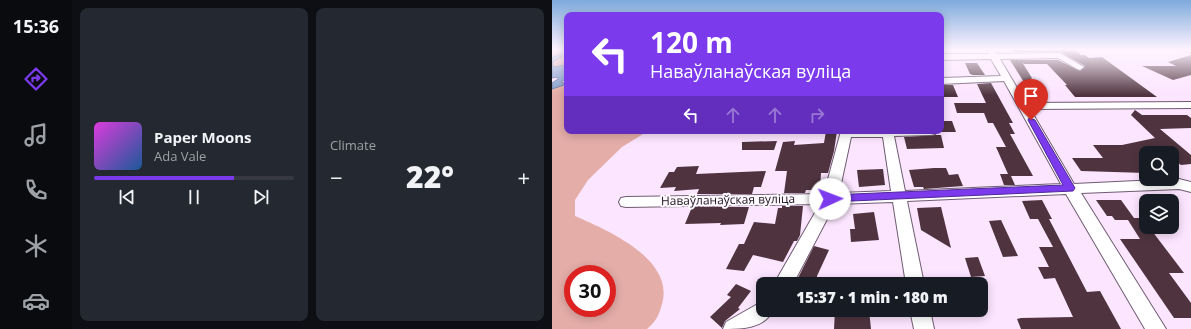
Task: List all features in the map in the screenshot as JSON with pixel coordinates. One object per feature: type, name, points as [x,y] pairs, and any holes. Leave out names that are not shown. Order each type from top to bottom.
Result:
[{"type":"street","points":[[999,64],[1070,188],[1156,329]]},
{"type":"street","points":[[1076,64],[1080,67]]},
{"type":"street","points":[[944,81],[1008,78]]},
{"type":"street","points":[[1024,106],[1191,105]]},
{"type":"street","points":[[787,277],[830,199],[847,134]]},
{"type":"street","points":[[888,134],[914,277]]},
{"type":"street","name":"Наваўланаўская вуліца","points":[[626,202],[830,199],[1179,184],[1191,186]]},
{"type":"street","points":[[733,329],[756,314]]},
{"type":"street","points":[[921,317],[924,329]]},
{"type":"shaded area","points":[[552,64],[564,64],[564,65],[553,67]]},
{"type":"shaded area","points":[[564,85],[564,134],[643,134],[622,147],[588,180],[575,200],[575,216],[604,229],[635,248],[649,260],[658,273],[663,288],[662,304],[657,318],[647,329],[552,329],[552,89]]},
{"type":"water","points":[[552,64],[554,67],[564,65],[564,80],[561,82],[564,83],[564,85],[552,89],[552,83],[558,79],[558,77],[552,78]]},
{"type":"building","points":[[966,64],[978,64],[985,75],[973,75],[970,74]]},
{"type":"building","points":[[1013,64],[1023,64],[1032,78],[1025,84]]},
{"type":"building","points":[[1047,64],[1067,64],[1080,71],[1085,66],[1082,64],[1112,64],[1157,97],[1075,97],[1065,85],[1067,85]]},
{"type":"building","points":[[1173,64],[1191,64],[1191,75],[1173,80],[1142,66],[1176,66]]},
{"type":"building","points":[[991,83],[1013,123],[1009,123],[1015,134],[1010,134],[1033,176],[1011,176],[1015,185],[1004,185],[1000,174],[1008,174],[996,147],[1006,147],[993,123],[988,123],[984,113],[957,113],[954,103],[986,103],[977,84]]},
{"type":"building","points":[[944,85],[953,85],[958,97],[944,97]]},
{"type":"building","points":[[1026,86],[1037,86],[1043,95],[1032,95]]},
{"type":"building","points":[[1135,110],[1142,115],[1187,115],[1191,118],[1191,128],[1160,129],[1191,155],[1191,164],[1181,165],[1179,163],[1179,146],[1139,146],[1139,173],[1081,171],[1072,158],[1103,158],[1093,145],[1122,145],[1155,138],[1131,115]]},
{"type":"building","points":[[944,121],[952,121],[956,132],[944,132]]},
{"type":"building","points":[[826,134],[837,134],[828,173],[821,173],[820,190],[806,190],[805,193],[784,193],[787,171],[775,171],[783,142],[795,141],[794,145],[824,143]]},
{"type":"building","points":[[941,135],[944,148],[907,149],[904,137]]},
{"type":"building","points":[[777,141],[774,150],[742,150],[742,142]]},
{"type":"building","points":[[699,166],[696,174],[766,171],[761,187],[754,187],[752,194],[697,194],[699,189],[674,191],[676,187],[660,188],[669,172],[674,172],[677,167]]},
{"type":"building","points":[[946,168],[949,175],[958,174],[963,186],[924,189],[923,187],[914,187],[909,170]]},
{"type":"building","points":[[883,169],[885,185],[859,187],[857,170]]},
{"type":"building","points":[[1042,200],[1052,219],[1049,219],[1087,292],[1100,291],[1121,329],[1021,329],[1017,319],[1073,317],[1055,278],[1044,279],[1038,267],[1049,267],[1039,247],[1053,247],[1038,219],[1030,219],[1022,201]]},
{"type":"building","points":[[1096,200],[1121,200],[1134,218],[1139,218],[1139,234],[1154,234],[1184,273],[1169,273],[1191,303],[1191,318],[1174,318],[1120,239],[1140,239],[1128,220],[1115,220],[1112,216],[1107,216]]},
{"type":"building","points":[[782,206],[803,206],[800,235],[797,241],[794,241],[783,262],[753,255],[744,271],[726,269],[739,244],[744,244],[754,222],[775,224],[778,208],[782,208]]},
{"type":"building","points":[[692,207],[749,207],[744,224],[685,224]]},
{"type":"building","points":[[941,207],[951,248],[921,230],[917,208]]},
{"type":"building","points":[[874,212],[879,240],[851,242],[850,229],[855,229],[853,214]]},
{"type":"building","points":[[1001,220],[1018,256],[1003,257],[989,221]]},
{"type":"building","points":[[814,246],[829,250],[817,277],[798,277]]},
{"type":"building","points":[[978,257],[985,276],[971,277],[965,258]]},
{"type":"building","points":[[736,284],[751,291],[738,308],[740,309],[725,321],[722,328],[710,317],[731,297],[727,295]]},
{"type":"building","points":[[835,317],[870,317],[871,329],[834,329]]},
{"type":"route","points":[[830,199],[1070,188],[1031,120]]}]
